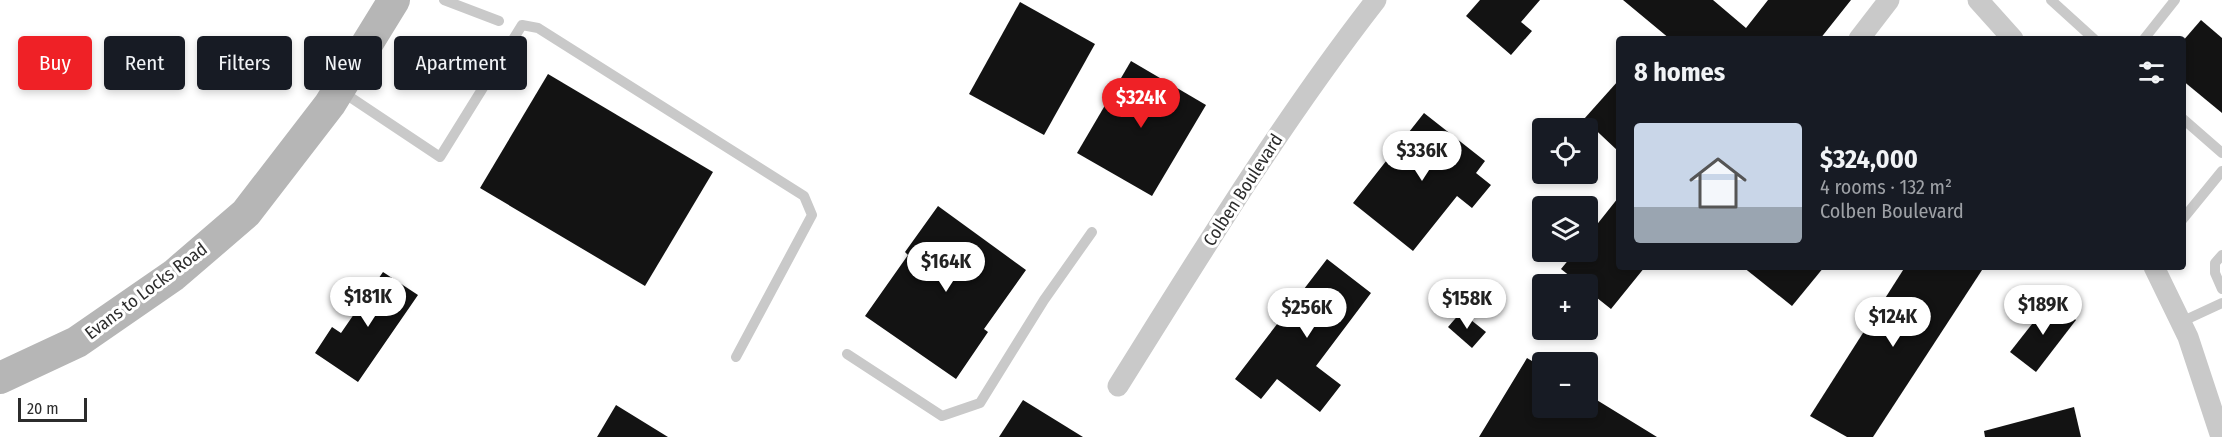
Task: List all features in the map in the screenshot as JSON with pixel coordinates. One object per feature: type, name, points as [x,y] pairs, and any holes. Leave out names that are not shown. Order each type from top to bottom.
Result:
[{"type":"street","name":"Evans to Locks Road","points":[[372,36],[394,0]]},
{"type":"street","name":"Colben Boulevard","points":[[1118,386],[1232,204],[1336,51],[1376,0]]},
{"type":"street","points":[[1861,36],[1889,0]]},
{"type":"street","points":[[1978,0],[2010,36]]},
{"type":"street","name":"Evans to Locks Road","points":[[0,378],[77,342],[174,275],[246,213],[339,90]]},
{"type":"street","points":[[2155,270],[2188,337],[2221,437]]},
{"type":"lane","points":[[444,0],[499,21]]},
{"type":"lane","points":[[2051,0],[2091,36]]},
{"type":"lane","points":[[2146,36],[2175,0]]},
{"type":"lane","points":[[339,90],[440,157],[522,25],[538,28],[804,196],[812,215],[736,357]]},
{"type":"lane","points":[[2186,122],[2222,153]]},
{"type":"lane","points":[[2186,215],[2222,171]]},
{"type":"lane","points":[[847,354],[942,416],[980,403],[1044,300],[1092,232]]},
{"type":"lane","points":[[2222,255],[2215,263],[2215,273],[2222,289]]},
{"type":"lane","points":[[2181,322],[2222,303]]},
{"type":"building","points":[[1480,0],[1540,0],[1521,22],[1532,31],[1511,55],[1466,16]]},
{"type":"building","points":[[1623,0],[1713,0],[1746,28],[1768,0],[1851,0],[1822,36],[1666,36]]},
{"type":"building","points":[[1020,2],[1095,44],[1044,135],[969,94]]},
{"type":"building","points":[[2201,20],[2222,38],[2222,113],[2186,83],[2186,37]]},
{"type":"building","points":[[1131,61],[1206,105],[1152,196],[1077,153]]},
{"type":"building","points":[[548,74],[713,172],[645,286],[480,188]]},
{"type":"building","points":[[1616,83],[1616,149],[1598,132],[1598,118],[1585,118]]},
{"type":"building","points":[[1424,113],[1485,161],[1476,173],[1491,185],[1472,208],[1457,196],[1413,251],[1353,203]]},
{"type":"building","points":[[1616,201],[1616,270],[1643,270],[1611,309],[1598,299],[1598,274],[1567,274],[1561,269],[1567,262],[1598,262],[1598,223]]},
{"type":"building","points":[[938,206],[1026,270],[984,329],[988,332],[956,379],[865,316],[908,255],[905,252]]},
{"type":"building","points":[[1327,259],[1371,293],[1316,366],[1341,385],[1320,412],[1277,379],[1261,399],[1235,379]]},
{"type":"building","points":[[1747,270],[1822,270],[1792,306]]},
{"type":"building","points":[[1903,270],[1982,270],[1873,437],[1847,437],[1810,416]]},
{"type":"building","points":[[383,272],[418,295],[358,382],[315,353],[332,327],[341,333]]},
{"type":"building","points":[[2050,301],[2076,320],[2036,372],[2010,352]]},
{"type":"building","points":[[1461,312],[1486,332],[1472,348],[1448,327]]},
{"type":"building","points":[[1527,358],[1532,361],[1532,418],[1598,418],[1598,401],[1657,437],[1479,437]]},
{"type":"building","points":[[1023,400],[1083,437],[999,437]]},
{"type":"building","points":[[616,405],[668,437],[597,437]]},
{"type":"building","points":[[2074,407],[2081,437],[1985,437],[1984,431]]}]
